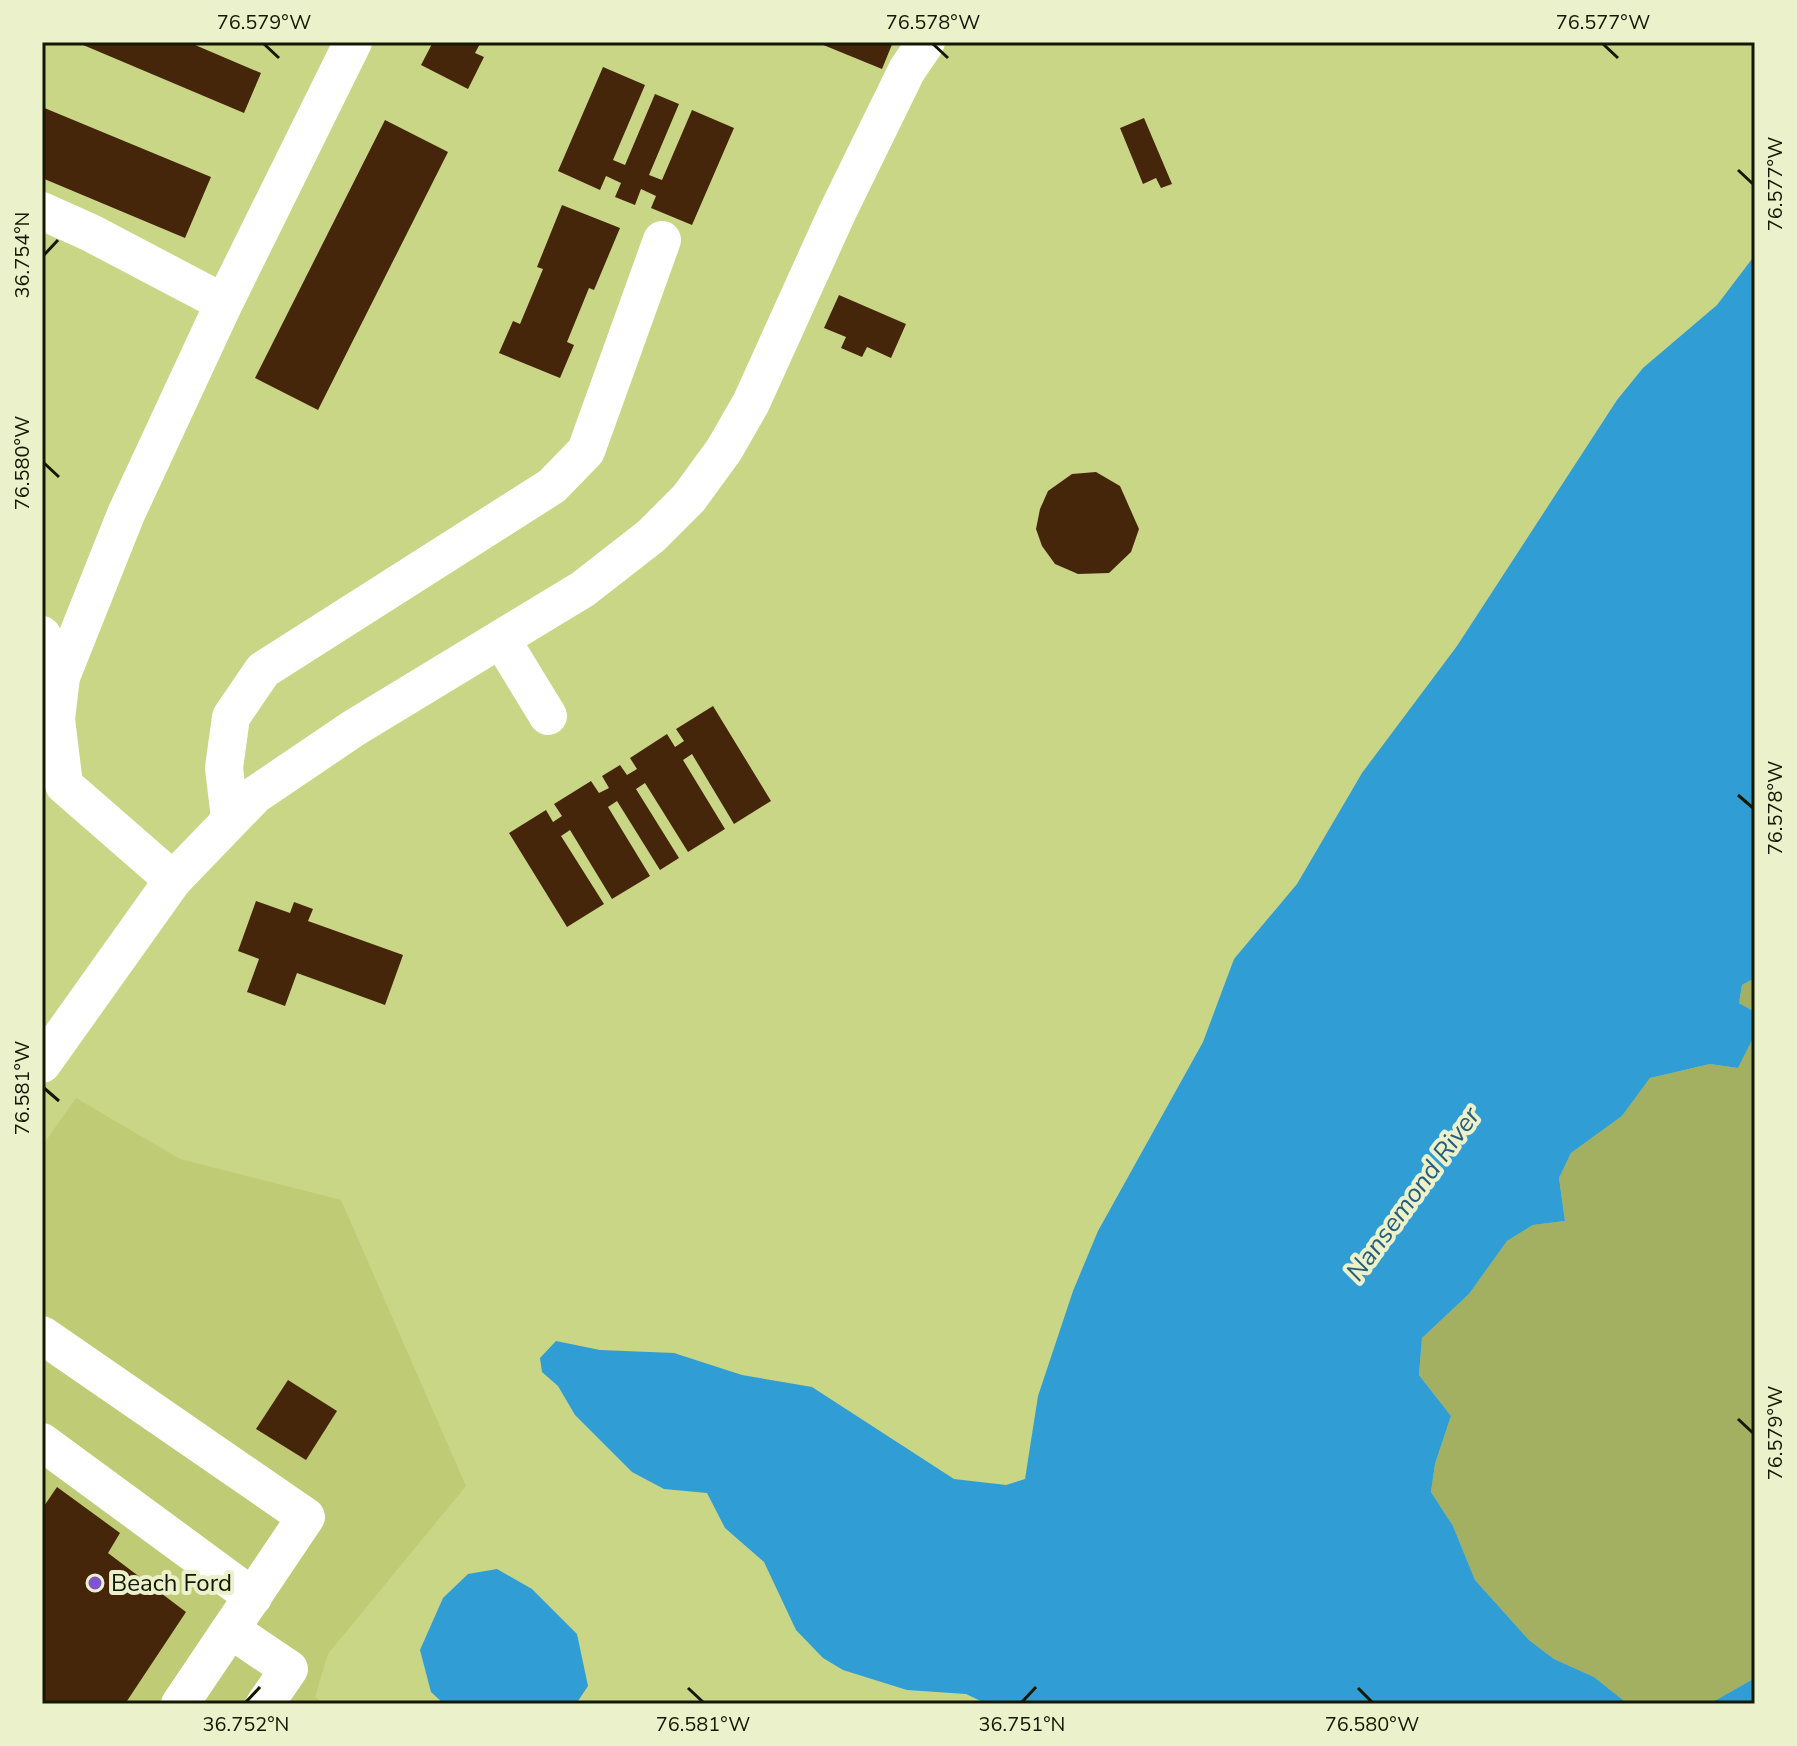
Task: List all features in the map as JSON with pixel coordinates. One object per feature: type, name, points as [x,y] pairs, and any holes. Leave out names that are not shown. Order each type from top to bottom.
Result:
[{"type":"lane","points":[[173,880],[53,782],[61,677],[126,514],[224,303],[353,42]]},
{"type":"lane","points":[[42,1064],[173,880],[255,795],[354,728],[583,589],[651,536],[689,498],[724,450],[751,403],[837,213],[907,70],[926,42]]},
{"type":"lane","points":[[42,211],[224,303]]},
{"type":"lane","points":[[230,818],[224,768],[231,717],[263,670],[552,486],[586,451],[662,240]]},
{"type":"lane","points":[[42,635],[61,677]]},
{"type":"lane","points":[[501,639],[548,716]]},
{"type":"lane","points":[[42,1335],[306,1517],[180,1704]]},
{"type":"lane","points":[[42,1442],[253,1597]]},
{"type":"lane","points":[[231,1630],[289,1669],[265,1704]]},
{"type":"shaded area","points":[[1755,978],[1755,1012],[1739,1003],[1742,985]]},
{"type":"shaded area","points":[[1752,1039],[1755,1041],[1755,1678],[1709,1704],[1628,1704],[1594,1677],[1554,1659],[1529,1640],[1475,1580],[1453,1526],[1431,1492],[1435,1464],[1451,1416],[1419,1375],[1422,1338],[1469,1294],[1507,1241],[1533,1225],[1565,1221],[1559,1178],[1571,1153],[1622,1116],[1650,1078],[1710,1064],[1738,1068]]},
{"type":"shaded area","points":[[76,1098],[180,1159],[341,1200],[466,1486],[328,1654],[315,1697],[324,1704],[42,1704],[42,1146]]},
{"type":"water","name":"Nansemond River","points":[[1755,255],[1755,978],[1742,985],[1739,1003],[1755,1012],[1755,1041],[1752,1040],[1738,1068],[1710,1064],[1650,1078],[1622,1116],[1571,1153],[1559,1178],[1565,1221],[1533,1225],[1507,1241],[1469,1294],[1422,1338],[1419,1375],[1451,1416],[1435,1464],[1431,1492],[1453,1526],[1475,1580],[1529,1640],[1554,1659],[1594,1677],[1628,1704],[987,1704],[966,1694],[907,1690],[843,1670],[823,1658],[796,1630],[764,1562],[725,1528],[707,1493],[664,1489],[632,1472],[575,1415],[558,1386],[542,1372],[540,1358],[556,1341],[600,1350],[674,1353],[742,1375],[812,1387],[954,1479],[1006,1485],[1025,1479],[1038,1396],[1073,1291],[1098,1231],[1203,1042],[1234,959],[1297,884],[1362,773],[1457,646],[1617,400],[1643,368],[1717,305]]},
{"type":"water","points":[[497,1569],[532,1589],[577,1634],[588,1686],[576,1704],[444,1704],[431,1692],[420,1650],[443,1598],[468,1574]]},
{"type":"water","points":[[1755,1678],[1755,1704],[1709,1704]]},
{"type":"building","points":[[76,42],[188,42],[261,73],[244,113]]},
{"type":"building","points":[[433,42],[481,42],[475,53],[484,57],[468,89],[421,65]]},
{"type":"building","points":[[816,42],[893,42],[882,69]]},
{"type":"building","points":[[603,67],[645,85],[613,160],[625,165],[655,94],[679,104],[649,175],[662,180],[692,110],[734,128],[692,225],[651,208],[656,196],[641,189],[635,205],[615,197],[621,183],[606,176],[600,190],[558,171]]},
{"type":"building","points":[[42,107],[211,177],[185,238],[42,178]]},
{"type":"building","points":[[1144,118],[1172,184],[1161,188],[1156,178],[1143,184],[1120,128]]},
{"type":"building","points":[[385,120],[448,152],[318,410],[255,378]]},
{"type":"building","points":[[562,205],[620,228],[594,290],[589,288],[567,342],[574,345],[560,378],[499,353],[513,321],[520,324],[543,269],[537,267]]},
{"type":"building","points":[[839,295],[906,324],[891,358],[867,347],[862,357],[841,348],[846,337],[824,328]]},
{"type":"building","points":[[1096,472],[1120,486],[1139,529],[1131,552],[1109,573],[1078,574],[1055,564],[1042,546],[1036,529],[1048,491],[1072,474]]},
{"type":"building","points":[[713,706],[771,801],[734,824],[692,754],[683,760],[725,829],[688,852],[645,783],[636,789],[679,858],[660,870],[617,801],[608,807],[650,876],[612,899],[570,830],[561,836],[604,904],[567,927],[509,833],[546,810],[553,822],[562,816],[554,804],[591,781],[599,793],[609,788],[602,776],[620,765],[627,775],[637,769],[630,758],[667,734],[675,747],[684,741],[676,729]]},
{"type":"building","points":[[256,901],[290,913],[294,902],[313,909],[308,921],[403,955],[385,1005],[297,973],[285,1006],[247,992],[259,959],[238,951]]},
{"type":"building","points":[[288,1380],[337,1411],[306,1460],[256,1429]]},
{"type":"building","name":"Beach Ford","points":[[57,1487],[120,1533],[108,1553],[186,1612],[125,1704],[42,1704],[42,1509]]},
{"type":"place","name":"Beach Ford","points":[[95,1583]]}]
